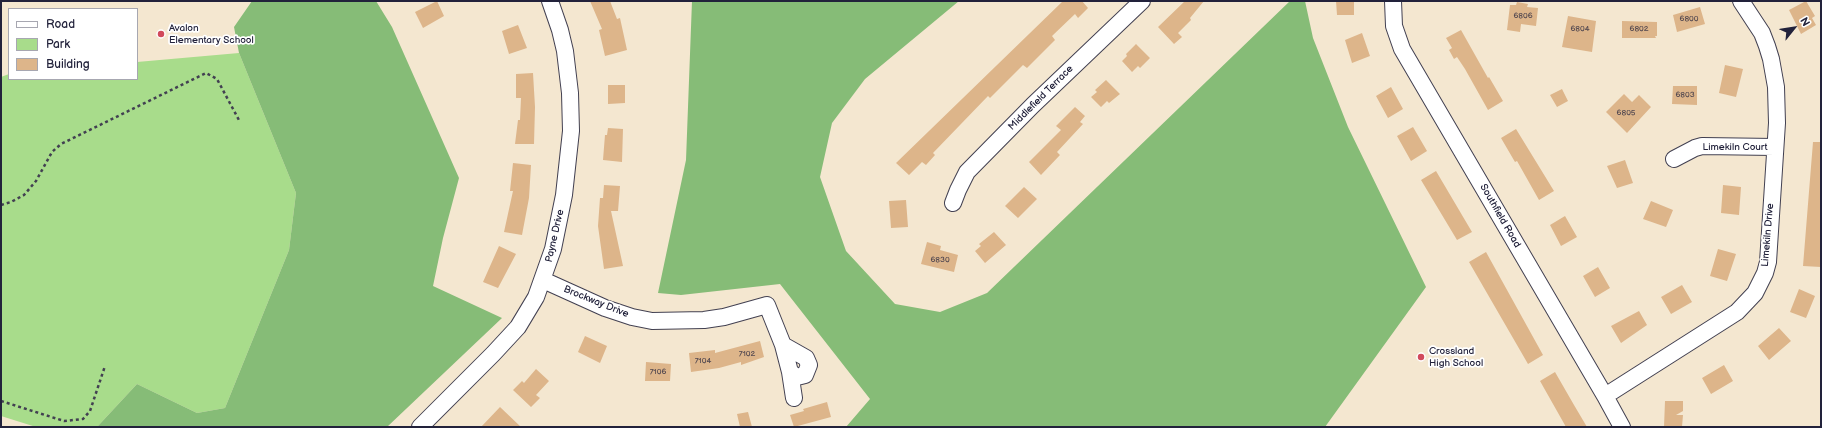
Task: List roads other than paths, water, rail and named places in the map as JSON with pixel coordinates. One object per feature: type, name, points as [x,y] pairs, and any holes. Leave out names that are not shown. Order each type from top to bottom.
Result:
[{"type":"street","name":"Payne Drive","points":[[420,427],[494,354],[518,327],[536,297],[544,280],[560,222],[571,131],[570,93],[565,50],[550,1]]},
{"type":"street","name":"Middlefield Terrace","points":[[953,203],[967,172],[1077,62],[1142,1]]},
{"type":"street","name":"Southfield Road","points":[[1393,1],[1394,26],[1402,49],[1622,427]]},
{"type":"street","name":"Limekiln Drive","points":[[1605,396],[1737,312],[1755,293],[1768,262],[1777,104],[1771,58],[1762,33],[1741,1]]},
{"type":"street","name":"Limekiln Court","points":[[1674,160],[1695,148],[1702,146],[1775,147]]},
{"type":"street","name":"Brockway Drive","points":[[544,280],[605,308],[632,317],[652,321],[724,317],[767,305],[783,345],[806,358],[809,365],[805,375],[797,377],[790,372],[794,398]]},
{"type":"place","name":"Avalon Elementary School","points":[[161,34]]},
{"type":"place","name":"Crossland High School","points":[[1421,357]]}]
